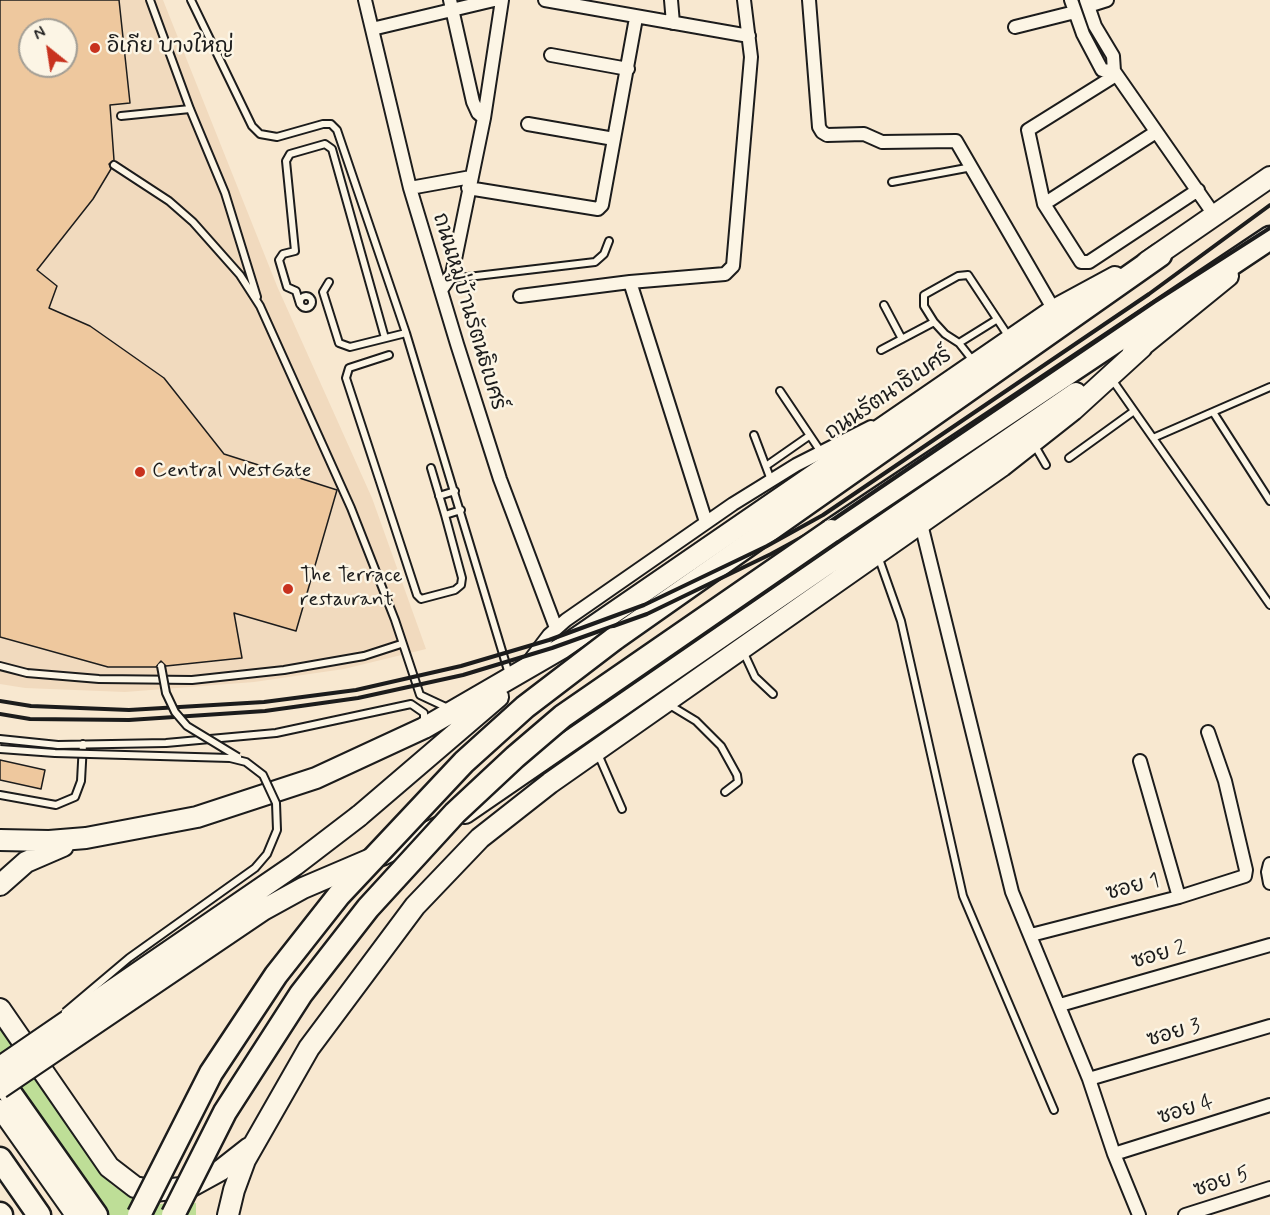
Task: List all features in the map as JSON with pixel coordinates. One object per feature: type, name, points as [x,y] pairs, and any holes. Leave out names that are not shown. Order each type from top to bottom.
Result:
[{"type":"highway","points":[[173,1215],[225,1112],[302,994],[368,908],[455,813],[515,757],[586,699],[831,531],[1270,240]]},
{"type":"highway","points":[[139,1215],[211,1073],[276,975],[339,895],[436,789],[472,754],[560,678],[1160,255]]},
{"type":"highway","points":[[0,1079],[96,1215]]},
{"type":"highway","points":[[0,1159],[39,1215]]},
{"type":"main road","name":"ถนนรัตนาธิเบศร์","points":[[540,662],[1054,310],[1160,255],[1270,177]]},
{"type":"main road","points":[[228,1215],[239,1173],[253,1144],[309,1048],[415,906],[480,838],[550,783],[878,556],[1033,442],[1270,240]]},
{"type":"main road","points":[[0,1088],[263,910],[303,888],[382,855],[434,830],[484,801],[1142,347]]},
{"type":"main road","points":[[0,840],[49,842],[170,824],[280,792],[349,764],[424,728],[540,662]]},
{"type":"main road","points":[[0,1067],[295,865],[359,816],[540,662]]},
{"type":"main road","points":[[0,885],[26,862],[46,851],[86,838]]},
{"type":"main road","points":[[0,1009],[109,1167],[121,1179],[135,1187],[154,1191],[190,1187],[221,1170],[253,1144]]},
{"type":"main road","points":[[0,1109],[75,1215]]},
{"type":"street","name":"ถนนหมู่บ้านรัตนธิเบศร์","points":[[365,0],[410,188],[441,290],[500,479],[556,628]]},
{"type":"street","points":[[372,29],[451,4],[494,0]]},
{"type":"street","points":[[441,290],[451,279],[484,118],[502,0]]},
{"type":"street","points":[[545,0],[636,18],[749,36]]},
{"type":"street","points":[[671,0],[673,23]]},
{"type":"street","points":[[520,296],[630,282],[725,274],[733,266],[749,88],[749,36],[744,0]]},
{"type":"street","points":[[809,0],[819,127],[822,132],[827,135],[864,134],[882,142],[950,139],[960,146],[1054,310]]},
{"type":"street","points":[[1071,0],[1083,34],[1102,70],[1115,73]]},
{"type":"street","points":[[1107,0],[1087,3],[1095,26],[1113,56],[1115,73],[1215,216]]},
{"type":"street","points":[[451,4],[472,102],[484,118]]},
{"type":"street","points":[[1015,27],[1075,12]]},
{"type":"street","points":[[410,188],[470,183],[598,209],[602,205],[636,18]]},
{"type":"street","points":[[551,55],[628,69]]},
{"type":"street","points":[[1115,73],[1028,130],[1044,204],[1081,262],[1086,264],[1198,190]]},
{"type":"street","points":[[528,124],[614,139]]},
{"type":"street","points":[[1044,204],[1156,132]]},
{"type":"street","points":[[630,282],[706,522]]},
{"type":"street","points":[[515,677],[556,628],[706,522],[771,480],[821,452],[924,400]]},
{"type":"street","points":[[921,524],[1012,892],[1060,1005],[1089,1079],[1114,1154],[1139,1215]]},
{"type":"street","name":"ซอย 1","points":[[1031,936],[1179,897],[1245,876],[1246,870],[1225,781],[1208,732]]},
{"type":"street","points":[[1140,761],[1179,897]]},
{"type":"street","points":[[1270,864],[1268,872],[1270,883]]},
{"type":"street","name":"ซอย 2","points":[[1060,1005],[1270,945]]},
{"type":"street","name":"ซอย 3","points":[[1089,1079],[1270,1026]]},
{"type":"street","name":"ซอย 4","points":[[1114,1154],[1270,1105]]},
{"type":"street","name":"ซอย 5","points":[[1185,1215],[1270,1188]]},
{"type":"lane","points":[[150,0],[190,109],[225,193],[260,306],[351,508],[395,620],[401,644],[420,695],[455,712]]},
{"type":"lane","points":[[191,0],[252,126],[260,134],[277,137],[323,124],[331,124],[337,130],[406,333],[515,677]]},
{"type":"lane","points":[[121,116],[190,109]]},
{"type":"lane","points":[[326,305],[302,307],[296,291],[287,287],[279,260],[282,255],[295,251],[286,161],[290,154],[325,144],[332,149],[385,338]]},
{"type":"lane","points":[[114,165],[169,201],[193,222],[240,275],[260,306]]},
{"type":"lane","points":[[892,182],[972,167]]},
{"type":"lane","points":[[451,279],[595,262],[604,254],[609,241]]},
{"type":"lane","points":[[975,365],[959,343],[945,334],[934,322],[924,306],[924,295],[964,274],[971,279],[1011,340]]},
{"type":"lane","points":[[329,282],[323,289],[326,305],[337,341],[342,345],[350,347],[406,333]]},
{"type":"lane","points":[[300,304],[300,298],[308,296],[312,301],[308,308]]},
{"type":"lane","points":[[884,305],[902,339]]},
{"type":"lane","points":[[959,343],[996,320]]},
{"type":"lane","points":[[881,350],[934,322]]},
{"type":"lane","points":[[389,355],[349,368],[346,378],[417,595],[421,599],[455,590],[462,582],[431,468]]},
{"type":"lane","points":[[1111,377],[1270,605]]},
{"type":"lane","points":[[1153,438],[1270,387]]},
{"type":"lane","points":[[780,391],[821,452]]},
{"type":"lane","points":[[1069,458],[1134,411]]},
{"type":"lane","points":[[1213,412],[1270,501]]},
{"type":"lane","points":[[754,435],[771,480]]},
{"type":"lane","points":[[766,466],[809,436]]},
{"type":"lane","points":[[1033,442],[1046,465]]},
{"type":"lane","points":[[439,496],[455,491]]},
{"type":"lane","points":[[445,515],[461,510]]},
{"type":"lane","points":[[878,556],[901,621],[963,896],[1054,1110]]},
{"type":"lane","points":[[0,666],[27,673],[99,679],[192,680],[284,670],[364,656],[401,644]]},
{"type":"lane","points":[[742,650],[755,678],[773,694]]},
{"type":"lane","points":[[35,1042],[107,976],[239,881],[267,854],[277,830],[276,803],[263,776],[246,762],[187,726],[170,703],[161,666]]},
{"type":"lane","points":[[666,703],[696,721],[720,746],[737,775],[738,782],[725,792]]},
{"type":"lane","points":[[0,739],[83,744],[166,744],[276,733],[411,704],[424,713],[424,728]]},
{"type":"lane","points":[[0,795],[56,805],[75,798],[81,781],[83,744]]},
{"type":"lane","points":[[0,749],[55,753],[217,755],[246,762]]},
{"type":"lane","points":[[597,751],[622,809]]},
{"type":"shaded area","points":[[0,0],[163,0],[277,286],[372,498],[426,649],[344,669],[254,682],[125,692],[25,688],[0,684]]},
{"type":"green space","points":[[0,1021],[111,1184],[128,1196],[157,1204],[196,1203],[196,1215],[90,1215],[0,1066]]},
{"type":"building","name":"Central WestGate","points":[[0,0],[119,0],[130,103],[110,105],[114,160],[109,164],[111,169],[93,199],[37,270],[57,286],[49,308],[90,326],[164,378],[224,454],[337,490],[296,631],[234,613],[242,658],[166,666],[161,661],[156,667],[108,667],[0,637]]},
{"type":"building","points":[[0,760],[45,770],[41,789],[0,780]]},
{"type":"railway","points":[[0,701],[31,706],[129,710],[264,702],[356,690],[461,666],[549,640],[644,605],[767,546],[823,515],[1149,294],[1270,205]]},
{"type":"railway","points":[[0,714],[30,719],[129,720],[265,711],[358,698],[463,675],[552,648],[647,614],[771,554],[828,523],[1154,302],[1270,228]]},
{"type":"place","name":"อิเกีย บางใหญ่","points":[[95,48]]},
{"type":"place","name":"Central WestGate","points":[[140,472]]},
{"type":"place","name":"The Terrace restaurant","points":[[288,589]]}]
